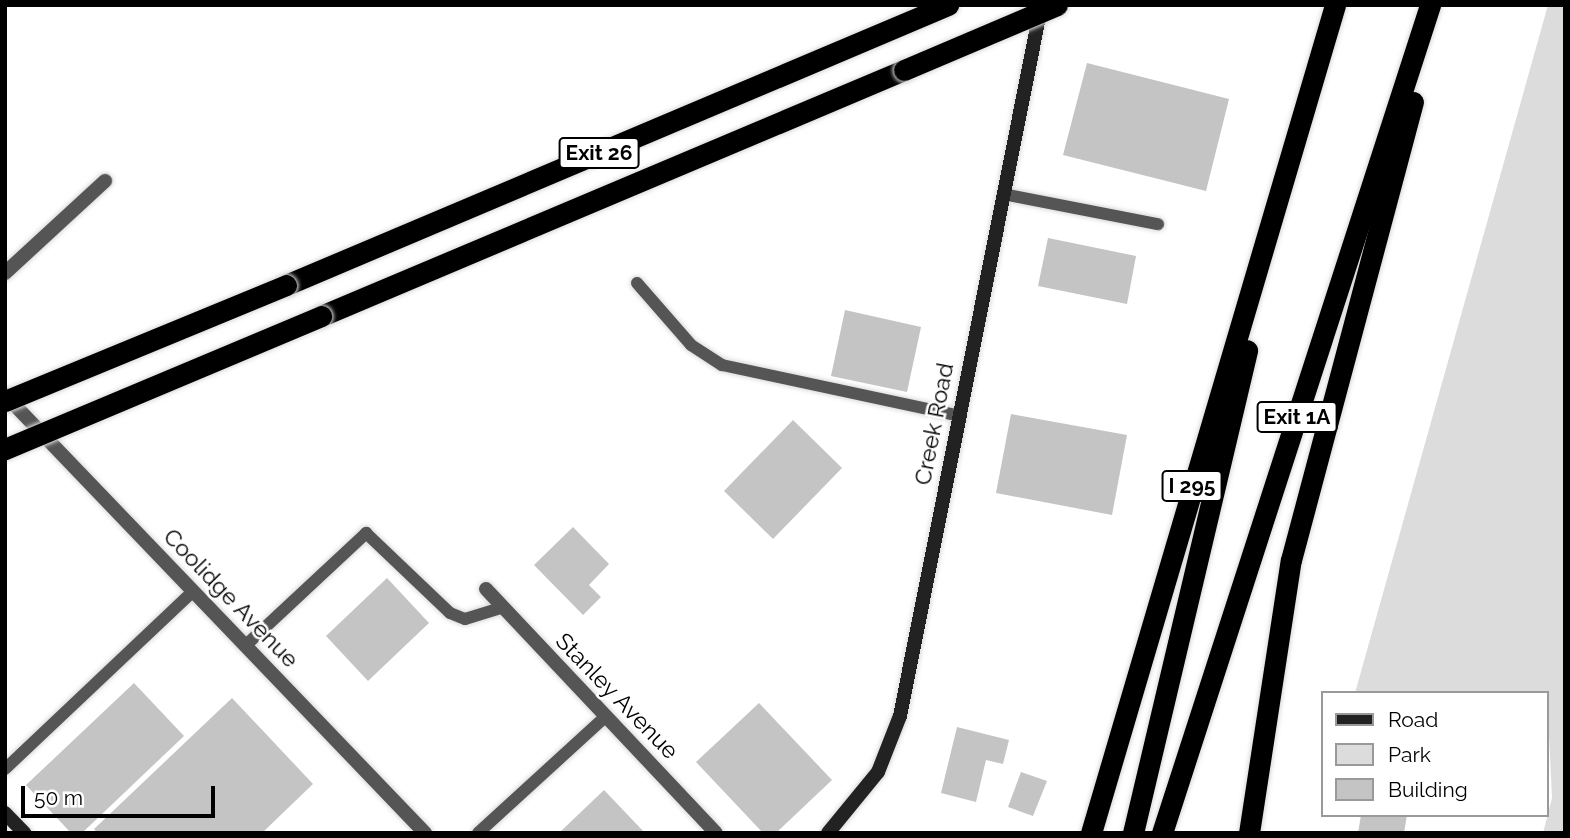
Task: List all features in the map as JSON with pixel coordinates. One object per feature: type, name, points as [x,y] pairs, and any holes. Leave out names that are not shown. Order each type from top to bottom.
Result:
[{"type":"highway","name":"Exit 26","points":[[5,401],[948,5]]},
{"type":"highway","points":[[5,449],[1057,5]]},
{"type":"highway","name":"I 295","points":[[1092,827],[1295,150],[1335,5]]},
{"type":"highway","name":"Exit 1A","points":[[1163,831],[1430,5]]},
{"type":"highway","points":[[1249,833],[1291,560],[1439,5]]},
{"type":"highway","points":[[1133,831],[1295,150]]},
{"type":"street","name":"Creek Road","points":[[828,833],[878,772],[900,716],[1042,5]]},
{"type":"street","points":[[5,274],[106,181]]},
{"type":"street","name":"Coolidge Avenue","points":[[5,395],[425,833]]},
{"type":"street","name":"Stanley Avenue","points":[[486,589],[716,833]]},
{"type":"street","points":[[5,813],[24,833]]},
{"type":"lane","points":[[1003,194],[1158,224]]},
{"type":"lane","points":[[637,283],[691,345],[722,365],[958,416]]},
{"type":"lane","points":[[245,646],[366,533],[450,613],[465,619],[502,608]]},
{"type":"lane","points":[[5,769],[193,590]]},
{"type":"lane","points":[[478,833],[605,717]]},
{"type":"green space","points":[[1548,5],[1565,5],[1565,833],[1543,833],[1552,798],[1549,691],[1356,691]]},
{"type":"building","points":[[1087,63],[1229,99],[1206,191],[1063,155]]},
{"type":"building","points":[[1048,238],[1136,256],[1127,304],[1038,286]]},
{"type":"building","points":[[845,310],[921,327],[907,392],[831,376]]},
{"type":"building","points":[[1011,414],[1127,435],[1112,515],[996,493]]},
{"type":"building","points":[[793,420],[842,468],[773,539],[724,491]]},
{"type":"building","points":[[573,527],[609,564],[589,585],[601,597],[583,615],[534,565]]},
{"type":"building","points":[[387,578],[429,623],[368,681],[326,636]]},
{"type":"building","points":[[134,683],[184,736],[82,833],[71,833],[26,785]]},
{"type":"building","points":[[232,698],[313,784],[262,833],[97,833],[94,829]]},
{"type":"building","points":[[759,703],[832,780],[776,833],[763,833],[696,762]]},
{"type":"building","points":[[957,727],[1009,740],[1003,764],[986,760],[976,802],[941,793]]},
{"type":"building","points":[[1021,772],[1047,781],[1033,816],[1008,807]]},
{"type":"building","points":[[604,790],[645,833],[559,833]]},
{"type":"building","points":[[1361,817],[1407,817],[1404,833],[1358,833]]}]
